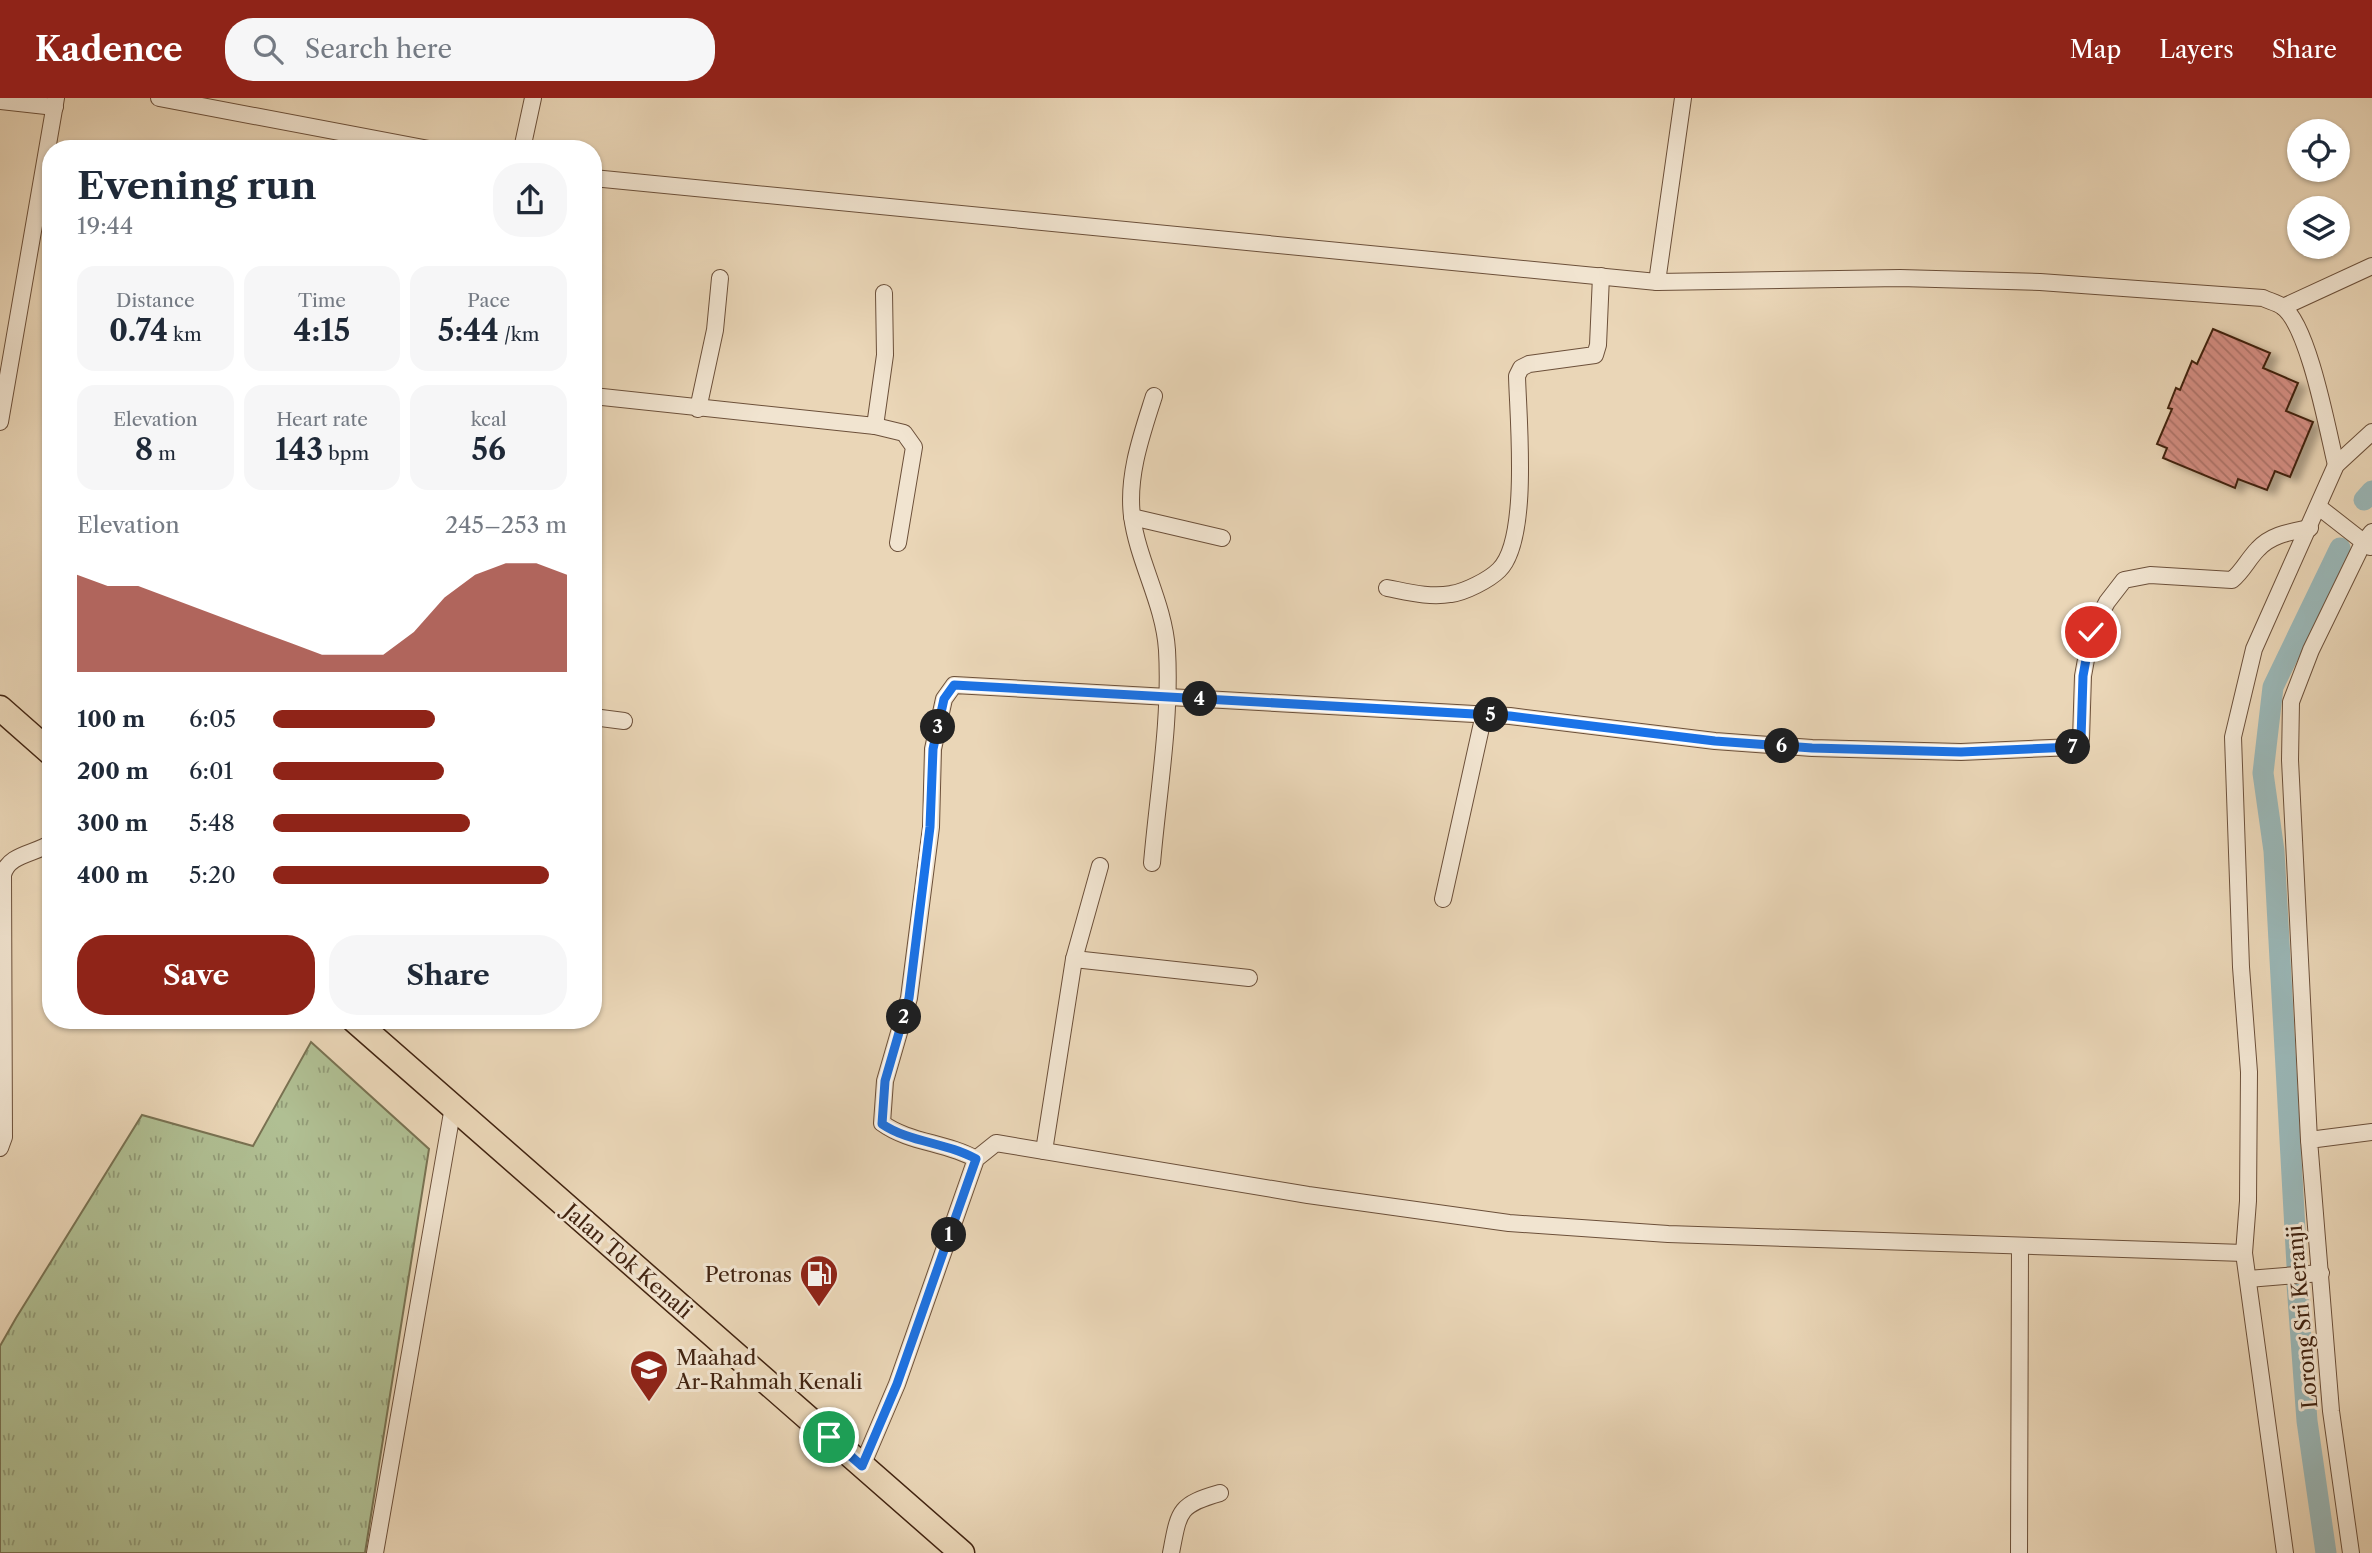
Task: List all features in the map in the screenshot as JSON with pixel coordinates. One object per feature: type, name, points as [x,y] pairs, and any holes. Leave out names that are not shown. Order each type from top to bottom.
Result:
[{"type":"main road","points":[[0,708],[42,745]]},
{"type":"main road","name":"Jalan Tok Kenali","points":[[364,1029],[962,1553]]},
{"type":"street","points":[[159,98],[381,140]]},
{"type":"street","points":[[524,140],[533,98]]},
{"type":"street","points":[[1657,282],[1683,98]]},
{"type":"street","points":[[0,101],[55,102],[48,140]]},
{"type":"street","points":[[0,422],[42,178]]},
{"type":"street","points":[[602,179],[1657,282],[1900,278],[2040,282],[2150,292],[2263,298],[2283,307],[2298,330],[2309,359],[2336,465]]},
{"type":"street","points":[[2283,307],[2372,266]]},
{"type":"street","points":[[1387,588],[1418,594],[1452,594],[1500,569],[1514,541],[1520,492],[1517,376],[1521,368],[1529,364],[1595,355],[1598,345],[1601,276]]},
{"type":"street","points":[[698,409],[715,330],[720,278]]},
{"type":"street","points":[[875,426],[885,355],[884,293]]},
{"type":"street","points":[[1152,863],[1167,698],[1165,629],[1132,517],[1131,489],[1154,396]]},
{"type":"street","points":[[602,397],[875,426],[904,433],[914,447],[898,543]]},
{"type":"street","points":[[2285,1553],[2244,1253],[2248,1201],[2249,1072],[2241,967],[2233,737],[2254,649],[2320,508],[2336,465],[2372,432]]},
{"type":"street","points":[[2320,508],[2369,541]]},
{"type":"street","points":[[1132,517],[1222,538]]},
{"type":"street","points":[[976,1159],[944,1144],[898,1135],[882,1124],[885,1081],[909,998],[930,827],[933,749],[944,699],[954,685],[1484,715],[1715,741],[1812,748],[1961,752],[2074,747],[2081,739],[2083,676],[2091,632],[2124,580],[2150,575],[2176,575],[2204,580],[2232,580],[2244,570],[2258,549],[2277,535],[2310,528]]},
{"type":"street","name":"Lorong Sri Keranji","points":[[2351,1553],[2331,1411],[2309,1140],[2290,760],[2291,702],[2311,650],[2369,541]]},
{"type":"street","points":[[1443,899],[1484,715]]},
{"type":"street","points":[[602,718],[624,721]]},
{"type":"street","points":[[0,1148],[4,1137],[3,875],[5,866],[13,859],[42,847]]},
{"type":"street","points":[[1044,1151],[1074,960],[1100,866]]},
{"type":"street","points":[[1074,960],[1249,978]]},
{"type":"street","points":[[375,1553],[453,1107]]},
{"type":"street","points":[[2309,1140],[2372,1132]]},
{"type":"street","points":[[862,1466],[897,1384],[976,1159],[996,1143],[1308,1195],[1509,1223],[1668,1234],[2244,1253]]},
{"type":"street","points":[[2019,1553],[2020,1247]]},
{"type":"street","points":[[2248,1279],[2321,1273]]},
{"type":"street","points":[[1171,1553],[1176,1524],[1184,1508],[1193,1501],[1220,1493]]},
{"type":"green space","points":[[311,1042],[429,1149],[365,1553],[0,1553],[0,1346],[16,1318],[142,1115],[253,1146]]},
{"type":"building","points":[[2213,329],[2270,353],[2263,368],[2298,383],[2286,411],[2313,422],[2290,477],[2275,471],[2267,490],[2238,479],[2235,488],[2163,458],[2167,448],[2157,444],[2172,409],[2168,408],[2176,388],[2180,390],[2192,361],[2197,364]]},
{"type":"waterway","points":[[2364,500],[2372,491]]},
{"type":"waterway","points":[[2297,1266],[2274,851],[2263,773],[2273,687],[2340,548]]},
{"type":"waterway","points":[[2297,1284],[2307,1421],[2326,1553]]},
{"type":"place","name":"Petronas","points":[[819,1308]]},
{"type":"place","name":"Maahad Ar-Rahmah Kenali","points":[[649,1403]]},
{"type":"route","points":[[829,1437],[862,1466],[897,1384],[976,1159],[944,1144],[898,1135],[882,1124],[881,1102],[885,1081],[909,998],[930,827],[933,749],[944,699],[954,685],[1510,716],[1715,741],[1812,748],[1961,752],[2056,750],[2074,747],[2081,739],[2083,676],[2091,632]]}]
